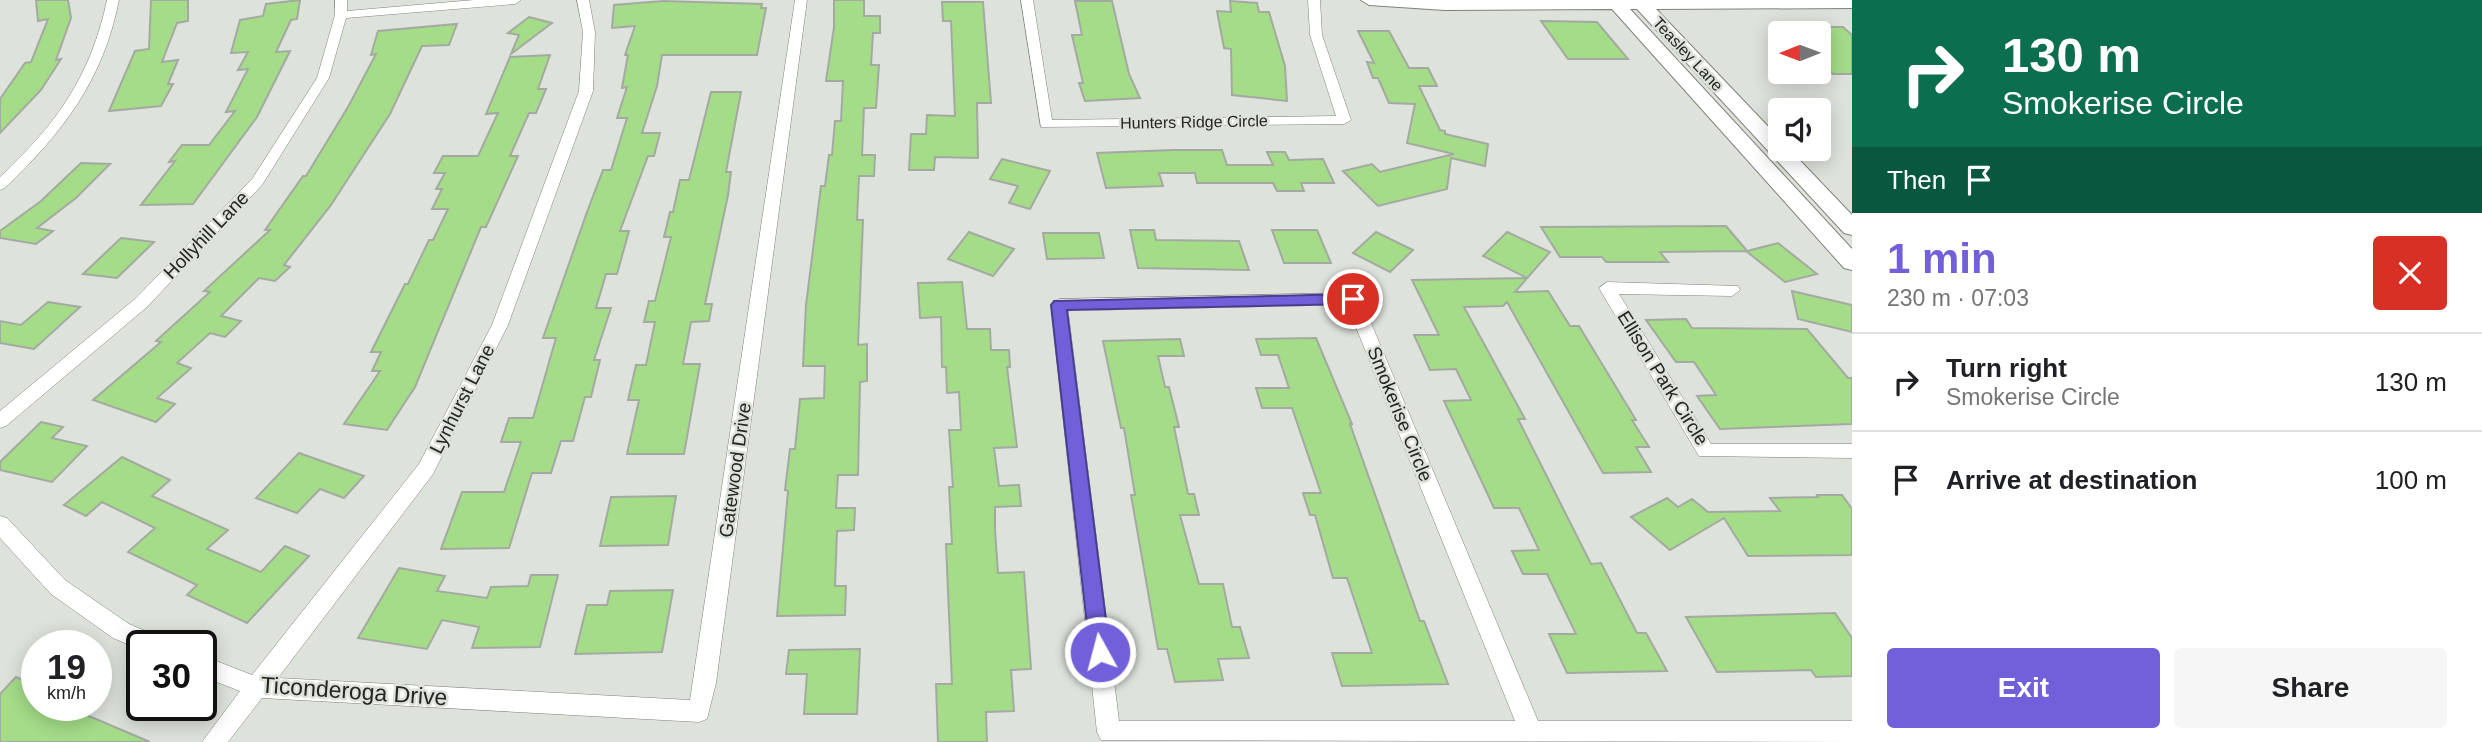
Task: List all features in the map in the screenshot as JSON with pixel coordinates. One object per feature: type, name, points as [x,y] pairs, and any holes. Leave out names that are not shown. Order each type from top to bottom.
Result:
[{"type":"main road","points":[[1369,0],[1445,5],[1639,2]]},
{"type":"main road","name":"Teasley Lane","points":[[1614,1],[1852,263]]},
{"type":"main road","name":"Teasley Lane","points":[[1639,2],[1852,3]]},
{"type":"main road","name":"Teasley Lane","points":[[1639,2],[1768,140]]},
{"type":"main road","points":[[1756,157],[1768,157]]},
{"type":"main road","name":"Teasley Lane","points":[[1788,161],[1852,228]]},
{"type":"street","points":[[0,185],[40,147],[80,93],[106,41],[113,0]]},
{"type":"street","points":[[341,7],[515,0]]},
{"type":"street","name":"Lynhurst Lane","points":[[214,742],[426,469],[500,325],[586,91],[589,32],[583,0]]},
{"type":"street","name":"Gatewood Drive","points":[[468,699],[699,711],[801,0]]},
{"type":"street","name":"Hunters Ridge Circle","points":[[1027,0],[1045,124],[1343,120],[1316,35],[1314,0]]},
{"type":"street","name":"Hollyhill Lane","points":[[0,421],[141,303],[257,182],[323,78],[341,7]]},
{"type":"street","name":"Ellison Park Circle","points":[[1732,290],[1607,288],[1706,451],[1852,451]]},
{"type":"street","name":"Smokerise Circle","points":[[1353,299],[1532,733],[1109,732],[1059,305],[1353,299]]},
{"type":"street","points":[[0,524],[58,587],[126,633]]},
{"type":"street","name":"Ticonderoga Drive","points":[[217,671],[256,687],[468,699]]},
{"type":"street","points":[[1532,733],[1852,732]]},
{"type":"building","points":[[36,0],[68,0],[71,18],[56,60],[61,59],[41,90],[0,133],[0,99],[25,63],[31,62],[48,19],[38,21]]},
{"type":"building","points":[[151,0],[188,0],[188,21],[177,23],[162,62],[178,60],[168,84],[173,84],[161,106],[109,111],[135,51],[149,49]]},
{"type":"building","points":[[300,0],[297,19],[291,20],[276,52],[290,51],[257,117],[193,204],[141,205],[175,161],[169,162],[182,145],[209,145],[235,111],[226,112],[248,69],[238,70],[248,52],[231,53],[240,20],[263,16],[266,4]]},
{"type":"building","points":[[834,0],[864,0],[864,16],[880,16],[880,33],[873,33],[871,65],[879,65],[876,108],[864,108],[862,155],[875,155],[874,176],[859,176],[857,220],[863,220],[858,345],[867,344],[867,381],[860,382],[858,475],[838,475],[836,508],[855,508],[854,530],[837,531],[835,586],[846,586],[845,615],[777,616],[788,491],[785,490],[790,449],[795,449],[800,399],[824,398],[825,366],[803,366],[806,305],[821,186],[825,186],[829,155],[832,155],[835,121],[841,121],[843,81],[826,81],[834,27]]},
{"type":"building","points":[[663,1],[762,4],[761,8],[766,8],[757,55],[662,55],[657,86],[642,133],[660,133],[654,156],[648,156],[620,231],[629,231],[617,274],[606,274],[596,308],[611,308],[594,360],[600,360],[591,397],[585,397],[573,441],[561,441],[551,473],[532,473],[509,548],[441,549],[462,492],[504,492],[521,442],[501,442],[509,418],[533,418],[556,338],[543,338],[603,170],[611,170],[627,118],[617,118],[627,87],[622,88],[628,55],[625,55],[635,26],[612,28],[614,5]]},
{"type":"building","points":[[1075,1],[1112,1],[1129,74],[1140,98],[1085,101],[1079,83],[1083,83],[1072,35],[1082,35]]},
{"type":"building","points":[[1230,1],[1257,3],[1259,12],[1269,12],[1285,66],[1287,101],[1232,95],[1231,49],[1224,48],[1217,11],[1231,12]]},
{"type":"building","points":[[942,2],[983,2],[991,103],[977,103],[978,158],[935,157],[934,170],[909,170],[911,134],[926,134],[927,115],[955,116],[951,21],[943,21]]},
{"type":"building","points":[[529,17],[552,23],[511,54],[519,35],[508,33]]},
{"type":"building","points":[[1541,21],[1597,22],[1628,59],[1568,59]]},
{"type":"building","points":[[457,24],[449,45],[422,46],[390,114],[331,205],[284,265],[290,267],[275,281],[259,278],[221,316],[241,321],[225,337],[210,333],[177,363],[191,368],[157,398],[175,404],[156,422],[93,400],[161,342],[156,341],[210,292],[204,291],[270,230],[265,230],[303,176],[306,176],[348,107],[376,54],[371,55],[378,31]]},
{"type":"building","points":[[1831,27],[1843,27],[1852,35],[1852,74],[1833,74]]},
{"type":"building","points":[[1358,31],[1389,31],[1409,68],[1428,68],[1437,86],[1419,86],[1440,130],[1445,131],[1445,134],[1488,144],[1485,166],[1451,158],[1447,189],[1378,206],[1343,171],[1372,164],[1380,172],[1454,154],[1407,143],[1415,104],[1389,103],[1378,78],[1373,78],[1367,62],[1374,63]]},
{"type":"building","points":[[550,55],[538,89],[546,89],[536,113],[529,113],[510,156],[518,156],[486,227],[481,227],[415,387],[387,430],[344,424],[380,371],[372,371],[381,352],[371,352],[405,284],[408,284],[429,240],[433,240],[448,209],[432,209],[442,189],[436,189],[445,173],[434,173],[443,156],[478,156],[498,113],[486,114],[510,57]]},
{"type":"building","points":[[711,92],[741,92],[726,172],[731,172],[728,195],[705,304],[712,304],[709,321],[691,322],[683,364],[700,364],[684,454],[627,454],[639,400],[628,400],[636,365],[646,365],[655,322],[644,322],[649,301],[655,301],[671,237],[664,237],[670,212],[673,212],[680,180],[689,180]]},
{"type":"building","points":[[1222,150],[1227,165],[1273,165],[1267,152],[1285,152],[1289,160],[1323,159],[1334,183],[1301,183],[1304,191],[1277,191],[1273,183],[1197,183],[1195,173],[1159,173],[1163,186],[1106,188],[1097,153]]},
{"type":"building","points":[[1002,159],[1050,171],[1030,209],[1009,203],[1018,186],[990,179]]},
{"type":"building","points":[[81,163],[110,164],[76,198],[37,228],[53,231],[36,244],[0,238],[0,231],[41,201]]},
{"type":"building","points":[[1726,226],[1747,251],[1778,243],[1817,274],[1785,282],[1746,251],[1660,252],[1668,262],[1606,262],[1602,257],[1560,257],[1541,227]]},
{"type":"building","points":[[1130,230],[1154,230],[1156,240],[1239,241],[1249,270],[1138,268]]},
{"type":"building","points":[[1272,230],[1317,230],[1331,263],[1284,263]]},
{"type":"building","points":[[969,232],[1014,249],[993,276],[948,259]]},
{"type":"building","points":[[1376,232],[1413,250],[1390,272],[1353,253]]},
{"type":"building","points":[[1507,232],[1550,252],[1515,292],[1548,291],[1570,326],[1579,326],[1636,420],[1632,420],[1649,447],[1636,447],[1651,472],[1603,473],[1507,302],[1503,306],[1464,307],[1525,419],[1518,419],[1591,564],[1601,563],[1637,633],[1646,633],[1667,671],[1567,673],[1549,634],[1576,634],[1547,574],[1523,574],[1512,551],[1539,550],[1519,508],[1494,508],[1444,401],[1471,400],[1456,369],[1430,370],[1414,335],[1439,335],[1412,280],[1527,278],[1483,256]]},
{"type":"building","points":[[1043,233],[1099,233],[1104,258],[1047,259]]},
{"type":"building","points":[[121,238],[154,242],[117,278],[83,274]]},
{"type":"building","points":[[962,282],[967,329],[990,329],[991,350],[1009,350],[1010,367],[1007,367],[1017,447],[994,448],[999,486],[1019,485],[1021,506],[995,507],[995,530],[998,573],[1024,572],[1031,669],[1011,670],[1014,711],[986,712],[987,742],[938,742],[936,684],[952,684],[946,544],[952,544],[949,487],[953,487],[949,430],[961,430],[959,392],[947,393],[946,367],[942,367],[941,317],[920,318],[918,283]]},
{"type":"building","points":[[1792,291],[1852,305],[1852,332],[1798,319]]},
{"type":"building","points":[[48,302],[80,307],[34,349],[0,343],[0,321],[21,325]]},
{"type":"building","points":[[1686,319],[1692,328],[1807,329],[1848,378],[1852,378],[1852,424],[1720,429],[1697,396],[1716,395],[1694,362],[1676,362],[1646,320]]},
{"type":"building","points":[[1316,338],[1352,424],[1420,621],[1424,621],[1448,684],[1342,686],[1332,653],[1372,653],[1347,578],[1333,578],[1315,515],[1310,515],[1303,493],[1321,493],[1292,408],[1262,408],[1256,388],[1289,388],[1278,355],[1261,355],[1256,339]]},
{"type":"building","points":[[1180,339],[1184,356],[1158,356],[1179,427],[1174,427],[1188,494],[1194,494],[1199,515],[1180,515],[1199,584],[1223,584],[1232,627],[1240,627],[1249,658],[1218,659],[1223,680],[1175,682],[1167,649],[1158,649],[1131,495],[1135,495],[1124,428],[1121,428],[1103,341]]},
{"type":"building","points":[[41,422],[63,427],[52,438],[87,446],[52,482],[0,470],[0,462]]},
{"type":"building","points":[[299,453],[364,476],[344,498],[320,489],[297,513],[256,498]]},
{"type":"building","points":[[122,457],[170,480],[152,496],[228,530],[207,549],[261,572],[285,546],[309,556],[247,623],[187,595],[197,585],[128,552],[155,528],[102,502],[86,516],[64,505]]},
{"type":"building","points":[[1817,495],[1842,495],[1852,509],[1852,555],[1748,556],[1724,518],[1670,550],[1631,517],[1667,498],[1678,507],[1692,499],[1708,512],[1780,511],[1770,498],[1818,497]]},
{"type":"building","points":[[676,496],[668,545],[600,546],[611,497]]},
{"type":"building","points":[[399,568],[445,576],[437,591],[487,598],[491,587],[528,586],[531,575],[558,575],[540,647],[472,648],[479,627],[442,620],[427,649],[358,638]]},
{"type":"building","points":[[673,590],[662,652],[575,654],[587,605],[607,605],[610,591]]},
{"type":"building","points":[[1835,613],[1852,638],[1852,676],[1816,677],[1811,670],[1717,672],[1686,617]]},
{"type":"building","points":[[860,649],[857,714],[804,714],[807,674],[786,674],[789,650]]},
{"type":"building","points":[[16,677],[21,679],[21,721],[101,721],[150,742],[0,742],[0,694]]},
{"type":"route","points":[[1100,652],[1059,305],[1353,299]]}]
